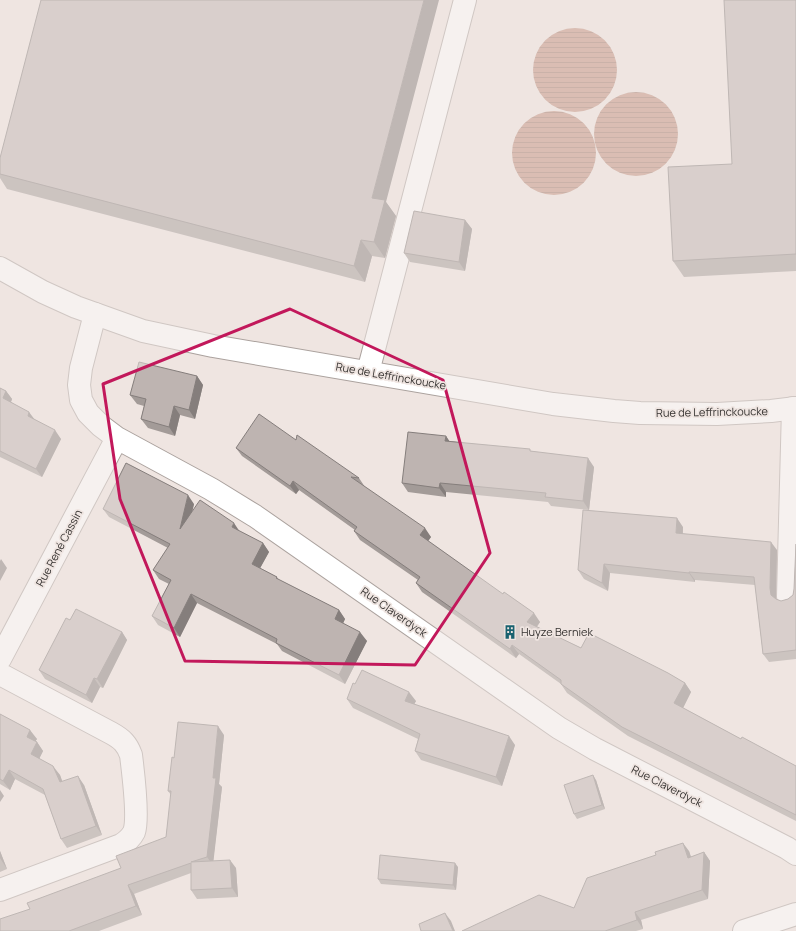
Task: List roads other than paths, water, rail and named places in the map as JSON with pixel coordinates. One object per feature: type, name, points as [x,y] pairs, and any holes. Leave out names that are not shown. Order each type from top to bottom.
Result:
[{"type":"street","points":[[368,372],[465,0]]},
{"type":"street","name":"Rue de Leffrinckoucke","points":[[0,268],[43,292],[76,307],[143,331],[191,342],[553,404],[614,411],[717,414],[795,408]]},
{"type":"street","name":"Rue Claverdyck","points":[[95,314],[81,368],[79,392],[88,414],[101,426],[118,438],[211,489],[260,519],[559,728],[595,749],[780,844],[796,854]]},
{"type":"street","points":[[788,597],[795,408]]},
{"type":"street","name":"Rue René Cassin","points":[[0,659],[118,438]]},
{"type":"street","points":[[0,674],[111,733],[128,746],[131,755],[136,823],[132,834],[127,841],[121,845],[0,890]]},
{"type":"street","points":[[744,931],[796,914]]},
{"type":"place","name":"Huyze Berniek","points":[[510,632]]}]
